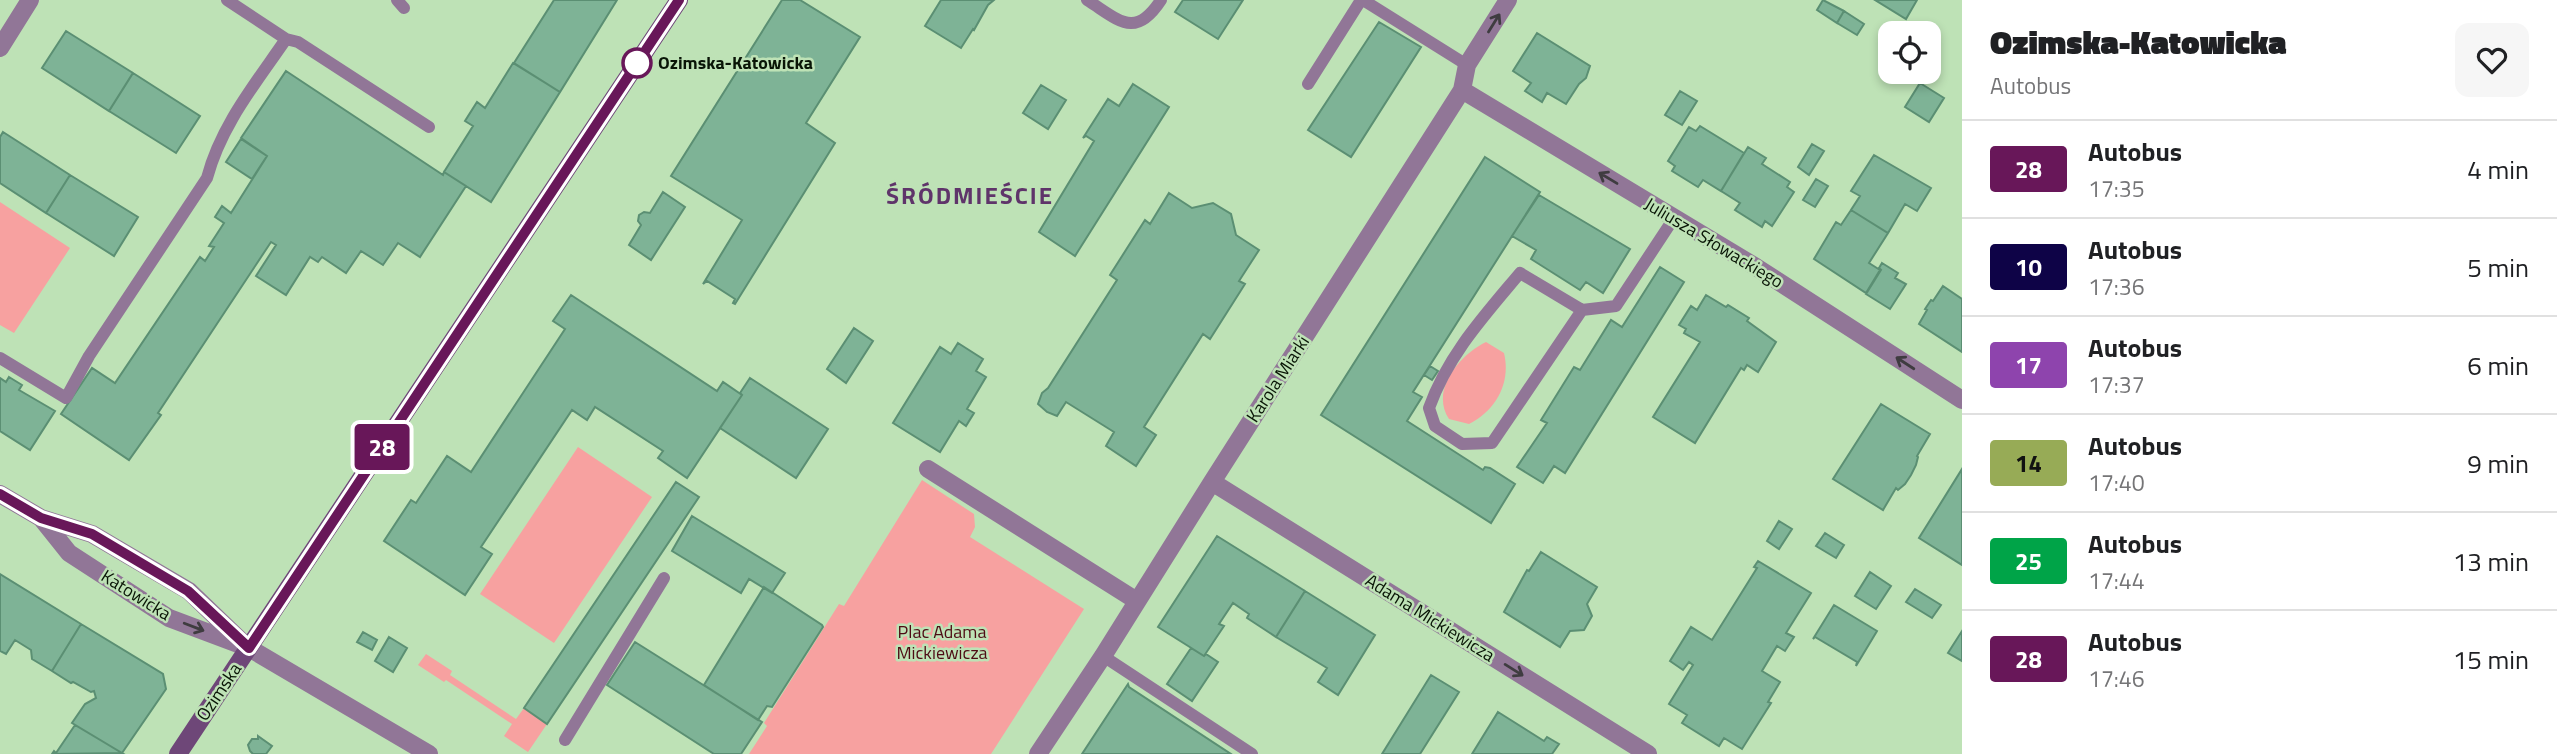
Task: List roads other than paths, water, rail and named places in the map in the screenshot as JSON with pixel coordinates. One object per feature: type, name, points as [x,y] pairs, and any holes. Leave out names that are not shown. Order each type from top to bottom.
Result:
[{"type":"main road","name":"Ozimska","points":[[178,754],[679,0]]},
{"type":"street","points":[[0,47],[30,0]]},
{"type":"street","name":"Karola Miarki","points":[[1038,754],[1462,90],[1467,65],[1508,0]]},
{"type":"street","name":"Juliusza Słowackiego","points":[[1462,90],[1756,267],[1962,400]]},
{"type":"street","points":[[928,469],[1137,601]]},
{"type":"street","name":"Adama Mickiewicza","points":[[1212,482],[1648,754]]},
{"type":"street","name":"Katowicka","points":[[0,494],[41,518],[92,534],[188,591],[249,648]]},
{"type":"street","name":"Katowicka","points":[[41,518],[69,553],[169,618],[249,648],[429,754]]},
{"type":"lane","points":[[227,0],[286,39],[298,42],[429,127]]},
{"type":"lane","points":[[1087,0],[1123,23],[1139,23],[1150,17],[1161,0]]},
{"type":"lane","points":[[1308,84],[1362,0],[1467,65]]},
{"type":"lane","points":[[0,358],[66,398],[89,356],[207,177],[213,156],[235,112],[286,39]]},
{"type":"lane","points":[[1582,310],[1492,443],[1462,444],[1435,426],[1429,408],[1450,361],[1520,273],[1582,310],[1616,306],[1674,218]]},
{"type":"lane","points":[[565,740],[664,578]]},
{"type":"lane","points":[[1103,656],[1252,754]]},
{"type":"place","name":"Ozimska-Katowicka","points":[[637,63]]},
{"type":"district","name":"ŚRÓDMIEŚCIE","points":[[970,196]]},
{"type":"park label","name":"Plac Adama Mickiewicza","points":[[942,642]]}]
